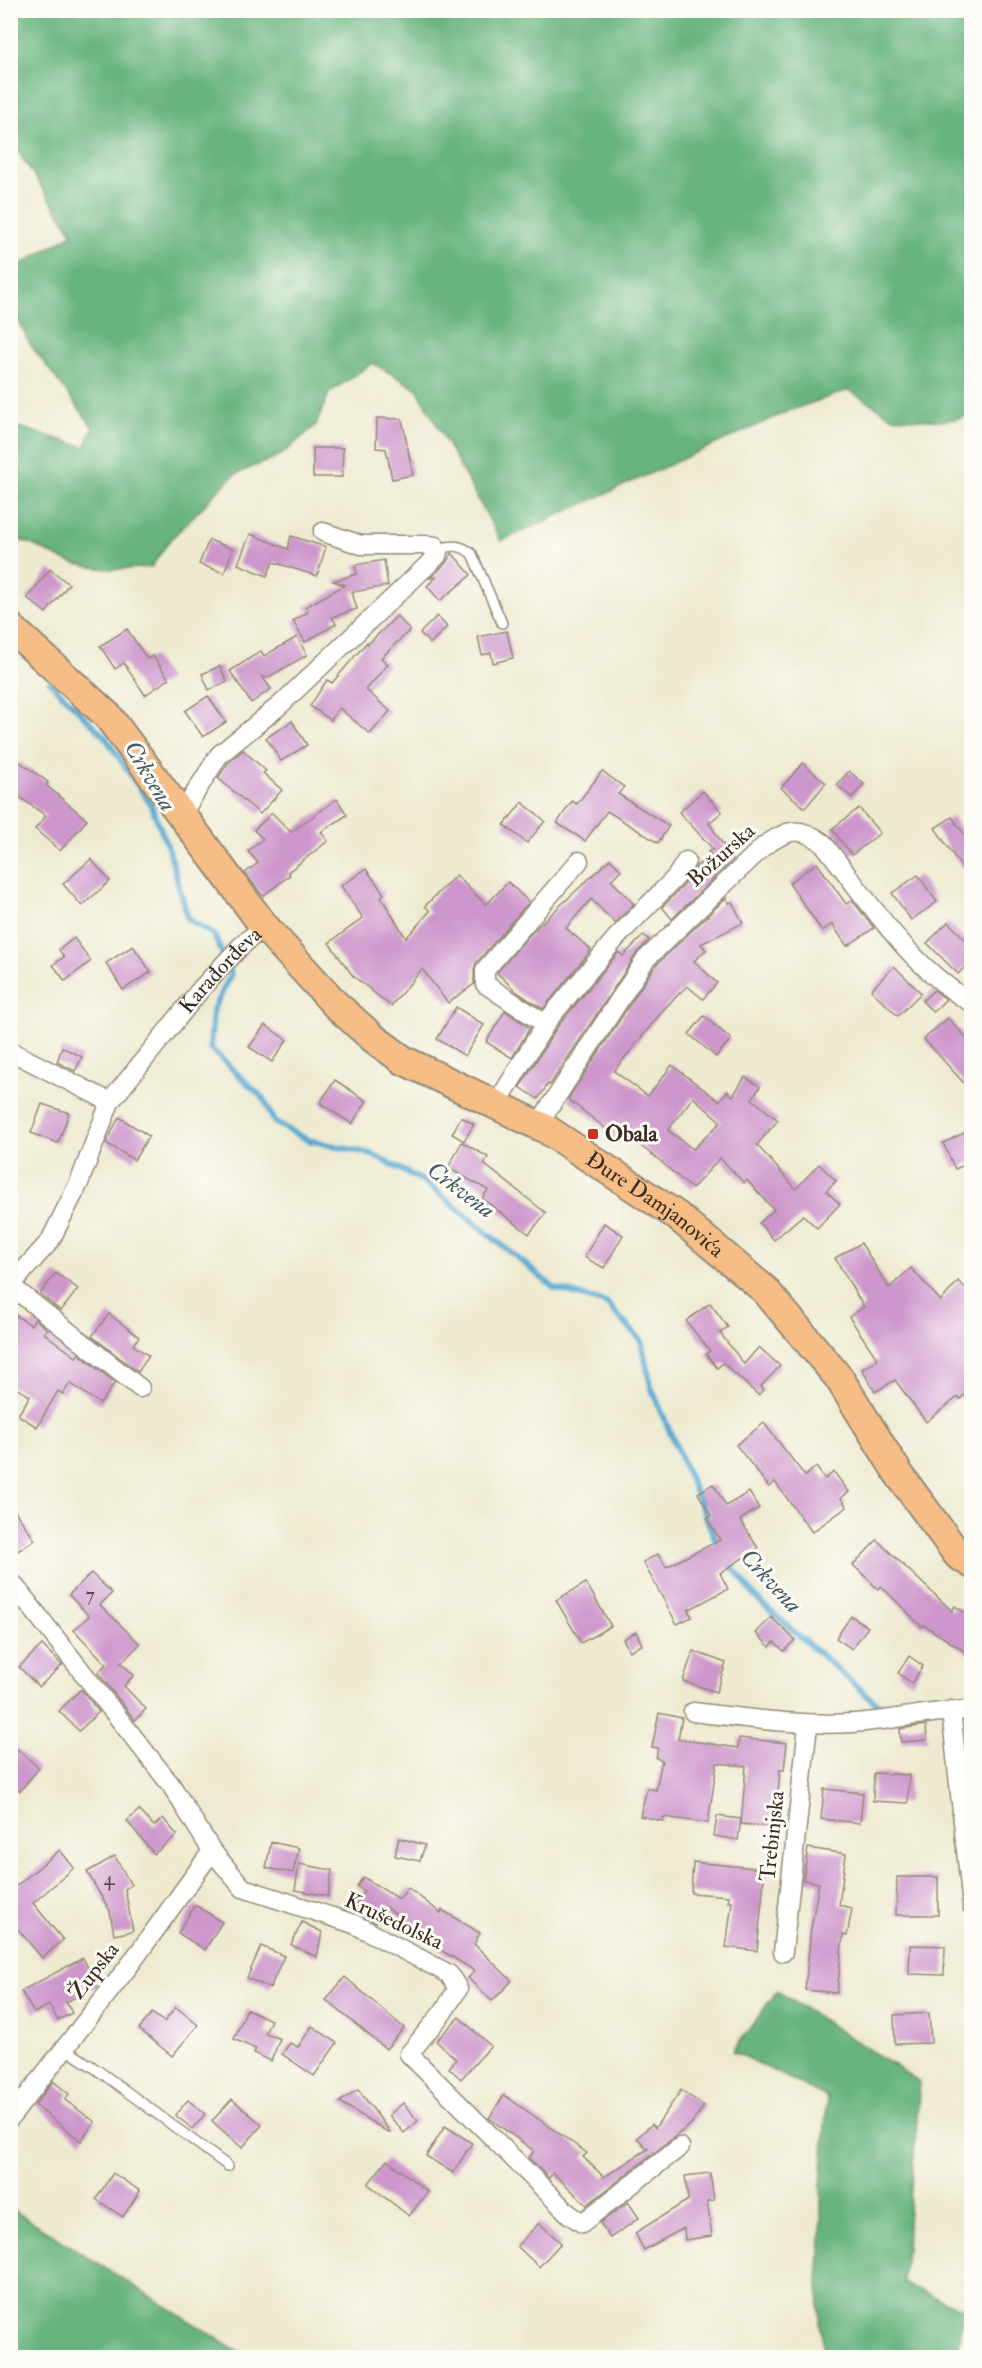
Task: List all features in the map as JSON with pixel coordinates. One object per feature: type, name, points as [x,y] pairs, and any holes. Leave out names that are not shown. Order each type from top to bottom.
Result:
[{"type":"main road","name":"Karađorđeva","points":[[10,627],[108,716],[264,926]]},
{"type":"main road","name":"Đure Damjanovića","points":[[264,926],[336,1005],[403,1060],[538,1125],[676,1215],[765,1290],[839,1378],[898,1473],[958,1555],[972,1564]]},
{"type":"street","points":[[182,814],[219,755],[279,706],[437,556],[438,549],[428,545],[361,545],[323,532]]},
{"type":"street","name":"Božurska","points":[[538,1125],[646,958],[764,846],[784,833],[801,831],[823,843],[906,947],[935,976],[972,1003]]},
{"type":"street","points":[[545,1024],[485,984],[485,970],[579,861]]},
{"type":"street","points":[[496,1105],[545,1024],[617,937],[676,877],[686,861]]},
{"type":"street","name":"Karađorđeva","points":[[11,1286],[50,1241],[80,1183],[110,1102],[201,989],[240,947],[264,926]]},
{"type":"street","points":[[16,1060],[110,1102]]},
{"type":"street","points":[[11,1286],[140,1388]]},
{"type":"street","name":"Krušedolska","points":[[10,1580],[171,1785],[212,1851],[243,1888],[354,1924],[449,1974],[458,1989],[443,2012],[409,2054],[569,2214],[582,2223],[680,2147]]},
{"type":"street","points":[[693,1712],[808,1725],[856,1723],[951,1710],[972,1710]]},
{"type":"street","points":[[951,1710],[972,1906]]},
{"type":"street","name":"Trebinjska","points":[[783,1953],[808,1725]]},
{"type":"street","name":"Župska","points":[[10,2118],[129,1966],[212,1851]]},
{"type":"lane","points":[[438,549],[454,545],[472,554],[502,623]]},
{"type":"lane","points":[[64,2049],[96,2068],[228,2166]]},
{"type":"green space","points":[[11,10],[971,11],[971,416],[942,421],[893,417],[849,390],[791,410],[501,541],[417,389],[373,363],[329,393],[316,425],[281,455],[234,475],[170,540],[151,567],[119,569],[88,567],[60,558],[26,542],[11,540],[11,425],[85,447],[93,427],[30,344],[11,307],[11,270],[73,234],[11,141]]},
{"type":"green space","points":[[777,1991],[920,2082],[903,2283],[963,2309],[958,2357],[825,2357],[818,2283],[827,2097],[733,2051]]},
{"type":"green space","points":[[10,2208],[247,2357],[11,2357]]},
{"type":"building","points":[[377,418],[402,419],[413,475],[392,479],[386,449],[376,448]]},
{"type":"building","points":[[313,448],[343,448],[342,477],[313,477]]},
{"type":"building","points":[[250,534],[288,549],[291,536],[326,547],[317,576],[273,562],[267,576],[238,564]]},
{"type":"building","points":[[209,540],[233,549],[224,573],[199,564]]},
{"type":"building","points":[[452,553],[471,575],[440,601],[427,586],[436,577],[430,578],[445,564]]},
{"type":"building","points":[[384,560],[388,586],[352,592],[357,609],[332,617],[336,624],[305,642],[293,621],[308,612],[305,607],[345,585],[333,581],[357,574],[355,565]]},
{"type":"building","points":[[50,569],[69,584],[46,613],[27,598]]},
{"type":"building","points":[[397,616],[410,630],[381,658],[388,664],[366,690],[390,711],[370,734],[339,708],[331,720],[310,706],[327,680],[332,683],[367,642],[368,644]]},
{"type":"building","points":[[437,616],[447,627],[430,644],[420,633]]},
{"type":"building","points":[[127,629],[147,659],[153,656],[169,679],[145,695],[124,663],[115,669],[100,646]]},
{"type":"building","points":[[507,631],[513,658],[493,663],[491,653],[482,655],[478,637]]},
{"type":"building","points":[[297,637],[307,655],[267,678],[262,676],[271,689],[251,703],[230,671],[261,651],[264,656]]},
{"type":"building","points":[[220,666],[227,682],[209,690],[202,674]]},
{"type":"building","points":[[208,696],[226,722],[203,737],[185,711]]},
{"type":"building","points":[[292,721],[307,745],[281,761],[266,738]]},
{"type":"building","points":[[243,750],[266,771],[263,773],[282,790],[260,814],[218,778],[228,763]]},
{"type":"building","points":[[20,762],[48,782],[46,785],[87,820],[60,851],[35,829],[46,816],[10,790],[10,776]]},
{"type":"building","points":[[803,763],[826,783],[805,808],[781,788]]},
{"type":"building","points":[[602,771],[624,787],[618,794],[669,826],[658,843],[607,811],[585,841],[557,823],[572,801],[577,804]]},
{"type":"building","points":[[849,771],[864,784],[852,798],[837,785]]},
{"type":"building","points":[[703,791],[722,812],[709,823],[733,860],[672,919],[662,907],[684,885],[696,866],[711,856],[708,852],[713,849],[679,812]]},
{"type":"building","points":[[337,799],[347,815],[321,832],[328,841],[288,872],[290,875],[263,896],[245,873],[258,863],[248,851],[263,839],[254,830],[272,813],[291,832]]},
{"type":"building","points":[[522,802],[545,821],[527,843],[504,825]]},
{"type":"building","points":[[859,808],[880,833],[852,855],[832,829]]},
{"type":"building","points":[[952,817],[972,845],[972,862],[962,868],[935,828]]},
{"type":"building","points":[[91,859],[110,881],[82,906],[63,884]]},
{"type":"building","points":[[610,859],[621,870],[611,880],[634,904],[615,923],[591,899],[566,928],[591,950],[543,1009],[517,992],[497,973],[531,933]]},
{"type":"building","points":[[817,863],[846,904],[852,900],[874,928],[847,946],[832,924],[822,931],[789,883]]},
{"type":"building","points":[[366,869],[384,894],[381,897],[406,938],[430,911],[425,906],[456,875],[486,905],[508,882],[529,902],[476,963],[474,984],[448,1003],[422,969],[391,1006],[353,976],[329,943],[363,918],[341,886]]},
{"type":"building","points":[[918,875],[937,902],[911,920],[892,893]]},
{"type":"building","points":[[726,898],[729,903],[732,902],[743,923],[701,944],[706,950],[694,961],[717,983],[703,999],[687,986],[665,1008],[614,1071],[648,1096],[672,1065],[719,1101],[727,1091],[733,1096],[745,1077],[760,1087],[752,1099],[778,1120],[757,1145],[796,1189],[819,1164],[836,1181],[826,1191],[840,1204],[817,1228],[803,1215],[774,1240],[759,1223],[774,1210],[747,1180],[744,1183],[720,1158],[692,1189],[622,1132],[618,1138],[568,1099],[655,966]],"holes":[[[693,1097],[721,1122],[693,1149],[668,1130]]]},
{"type":"building","points":[[948,922],[972,946],[972,960],[958,974],[927,943]]},
{"type":"building","points":[[644,935],[649,940],[637,953],[550,1085],[548,1084],[538,1099],[520,1087],[557,1027],[619,952],[623,956]]},
{"type":"building","points":[[74,938],[91,961],[65,981],[53,965],[64,957],[59,950]]},
{"type":"building","points":[[133,946],[151,972],[123,990],[106,963]]},
{"type":"building","points":[[894,966],[921,993],[898,1016],[871,990]]},
{"type":"building","points":[[934,990],[946,999],[933,1012],[922,1001]]},
{"type":"building","points":[[456,1007],[484,1025],[465,1056],[437,1039]]},
{"type":"building","points":[[505,1011],[530,1028],[512,1058],[486,1042]]},
{"type":"building","points":[[704,1016],[731,1039],[716,1057],[689,1034]]},
{"type":"building","points":[[948,1018],[972,1044],[972,1092],[924,1039]]},
{"type":"building","points":[[265,1025],[287,1040],[272,1062],[249,1047]]},
{"type":"building","points":[[62,1047],[82,1057],[75,1071],[57,1062]]},
{"type":"building","points":[[335,1080],[367,1101],[352,1124],[320,1103]]},
{"type":"building","points":[[42,1104],[69,1113],[58,1143],[31,1133]]},
{"type":"building","points":[[119,1117],[149,1136],[134,1160],[106,1143]]},
{"type":"building","points":[[461,1117],[474,1124],[464,1141],[452,1134]]},
{"type":"building","points":[[972,1129],[972,1162],[955,1169],[943,1143]]},
{"type":"building","points":[[462,1142],[488,1157],[484,1164],[546,1213],[529,1234],[482,1198],[488,1190],[448,1168]]},
{"type":"building","points":[[604,1223],[623,1235],[604,1268],[584,1257]]},
{"type":"building","points":[[861,1243],[889,1288],[911,1268],[941,1301],[958,1281],[972,1294],[972,1388],[926,1422],[895,1380],[875,1392],[862,1369],[878,1360],[849,1317],[864,1307],[835,1258]]},
{"type":"building","points":[[56,1273],[78,1289],[61,1311],[40,1294]]},
{"type":"building","points":[[710,1303],[728,1327],[720,1333],[744,1364],[759,1347],[780,1366],[761,1386],[764,1390],[758,1395],[723,1363],[717,1368],[706,1354],[710,1351],[686,1321]]},
{"type":"building","points":[[10,1312],[31,1325],[35,1319],[47,1329],[44,1333],[76,1357],[79,1354],[115,1383],[100,1404],[70,1383],[63,1394],[58,1391],[37,1427],[18,1415],[30,1396],[10,1385]]},
{"type":"building","points":[[109,1314],[139,1337],[133,1345],[149,1356],[138,1372],[92,1336]]},
{"type":"building","points":[[764,1423],[805,1476],[816,1467],[825,1479],[834,1472],[849,1492],[841,1498],[847,1507],[812,1532],[775,1482],[769,1487],[736,1445]]},
{"type":"building","points":[[713,1484],[726,1506],[749,1492],[759,1508],[740,1520],[758,1548],[720,1573],[728,1589],[688,1610],[692,1617],[677,1624],[643,1562],[658,1554],[666,1567],[720,1540],[707,1518],[711,1516],[698,1493]]},
{"type":"building","points":[[10,1504],[35,1540],[10,1556]]},
{"type":"building","points":[[877,1540],[952,1611],[955,1606],[972,1617],[972,1656],[924,1625],[922,1627],[881,1586],[878,1589],[853,1565]]},
{"type":"building","points":[[91,1573],[112,1593],[100,1605],[140,1644],[121,1663],[134,1675],[124,1686],[146,1709],[135,1720],[98,1673],[106,1664],[74,1630],[89,1616],[69,1595]]},
{"type":"building","points":[[586,1583],[611,1626],[581,1643],[556,1600]]},
{"type":"building","points":[[851,1616],[868,1627],[852,1649],[836,1638]]},
{"type":"building","points":[[771,1617],[795,1640],[784,1651],[774,1642],[770,1647],[756,1633]]},
{"type":"building","points":[[636,1632],[642,1645],[629,1651],[623,1639]]},
{"type":"building","points":[[42,1645],[62,1665],[39,1687],[19,1667]]},
{"type":"building","points":[[693,1651],[726,1663],[716,1692],[683,1681]]},
{"type":"building","points":[[909,1656],[923,1666],[912,1683],[898,1673]]},
{"type":"building","points":[[80,1690],[99,1712],[79,1731],[59,1711]]},
{"type":"building","points":[[659,1713],[682,1718],[678,1739],[738,1748],[739,1738],[787,1743],[784,1770],[780,1770],[775,1827],[741,1824],[746,1766],[717,1763],[708,1823],[664,1817],[663,1821],[640,1816],[647,1788],[656,1790],[662,1760],[656,1758],[658,1748],[652,1747]]},
{"type":"building","points":[[926,1725],[927,1740],[901,1742],[900,1729]]},
{"type":"building","points":[[10,1743],[39,1768],[20,1791],[10,1783]]},
{"type":"building","points":[[874,1773],[909,1775],[908,1803],[873,1801]]},
{"type":"building","points":[[824,1789],[863,1793],[860,1823],[821,1819]]},
{"type":"building","points":[[139,1810],[154,1826],[163,1818],[177,1835],[154,1854],[127,1821]]},
{"type":"building","points":[[717,1816],[741,1819],[738,1840],[714,1836]]},
{"type":"building","points":[[399,1838],[425,1845],[420,1861],[395,1856]]},
{"type":"building","points":[[271,1842],[299,1848],[293,1873],[266,1868]]},
{"type":"building","points":[[808,1848],[846,1854],[839,1905],[852,1908],[847,1936],[843,1935],[837,1993],[805,1990],[811,1928],[819,1883],[803,1880]]},
{"type":"building","points":[[60,1850],[74,1868],[33,1903],[63,1940],[42,1958],[10,1920],[10,1891]]},
{"type":"building","points":[[115,1856],[131,1885],[125,1889],[133,1931],[114,1935],[110,1911],[87,1872]]},
{"type":"building","points":[[693,1862],[765,1869],[757,1951],[726,1947],[732,1902],[728,1902],[729,1896],[691,1893]]},
{"type":"building","points":[[299,1864],[332,1870],[328,1896],[295,1890]]},
{"type":"building","points":[[363,1877],[399,1899],[408,1888],[441,1913],[442,1910],[480,1933],[474,1944],[512,1981],[492,2001],[468,1978],[475,1971],[434,1946],[435,1943],[386,1907],[376,1923],[353,1908],[364,1891],[357,1886]]},
{"type":"building","points":[[897,1877],[938,1877],[938,1915],[896,1915]]},
{"type":"building","points":[[195,1905],[222,1922],[205,1950],[178,1933]]},
{"type":"building","points":[[302,1922],[322,1932],[317,1957],[291,1945]]},
{"type":"building","points":[[910,1945],[945,1946],[944,1975],[909,1974]]},
{"type":"building","points":[[261,1946],[284,1956],[270,1988],[247,1978]]},
{"type":"building","points":[[83,1958],[97,1986],[66,2002],[72,2013],[58,2020],[49,2005],[34,2013],[21,1991]]},
{"type":"building","points":[[345,1977],[404,2028],[386,2049],[326,2000]]},
{"type":"building","points":[[176,2007],[198,2025],[172,2056],[139,2029],[152,2013],[164,2022]]},
{"type":"building","points":[[247,2009],[271,2020],[265,2033],[280,2039],[271,2061],[254,2053],[256,2049],[234,2039]]},
{"type":"building","points":[[929,2013],[931,2043],[895,2044],[894,2015]]},
{"type":"building","points":[[459,2017],[491,2046],[461,2079],[449,2068],[456,2059],[436,2041]]},
{"type":"building","points":[[312,2026],[337,2043],[314,2076],[282,2054],[290,2043],[298,2047]]},
{"type":"building","points":[[53,2081],[69,2094],[65,2100],[95,2122],[81,2141],[35,2105]]},
{"type":"building","points":[[358,2089],[390,2132],[389,2133],[340,2102]]},
{"type":"building","points":[[681,2090],[704,2106],[691,2124],[587,2205],[553,2173],[549,2178],[529,2158],[534,2151],[489,2118],[504,2095],[587,2153],[583,2157],[604,2177],[648,2149],[637,2138],[652,2124],[655,2128]]},
{"type":"building","points":[[232,2099],[262,2125],[242,2148],[212,2121]]},
{"type":"building","points":[[188,2100],[205,2114],[193,2129],[175,2115]]},
{"type":"building","points":[[403,2103],[418,2121],[404,2133],[389,2115]]},
{"type":"building","points":[[445,2126],[472,2143],[453,2173],[426,2156]]},
{"type":"building","points":[[387,2160],[428,2192],[409,2216],[368,2184]]},
{"type":"building","points":[[113,2173],[140,2191],[123,2217],[96,2199]]},
{"type":"building","points":[[710,2173],[714,2200],[707,2201],[712,2236],[685,2240],[684,2228],[644,2250],[635,2233],[688,2200],[685,2176]]},
{"type":"building","points":[[628,2202],[639,2218],[610,2238],[600,2223]]},
{"type":"building","points":[[539,2223],[561,2243],[539,2267],[517,2246]]},
{"type":"waterway","name":"Crkvena","points":[[50,682],[106,738],[151,805],[170,853],[188,919],[214,935],[231,974],[213,1010],[210,1048],[264,1099],[274,1122],[308,1140],[371,1154],[425,1182],[554,1288],[606,1303],[641,1340],[651,1387],[719,1548]]},
{"type":"waterway","name":"Crkvena","points":[[728,1561],[757,1599],[885,1711],[944,1700],[972,1699]]},
{"type":"place","name":"Obala","points":[[593,1134]]}]
